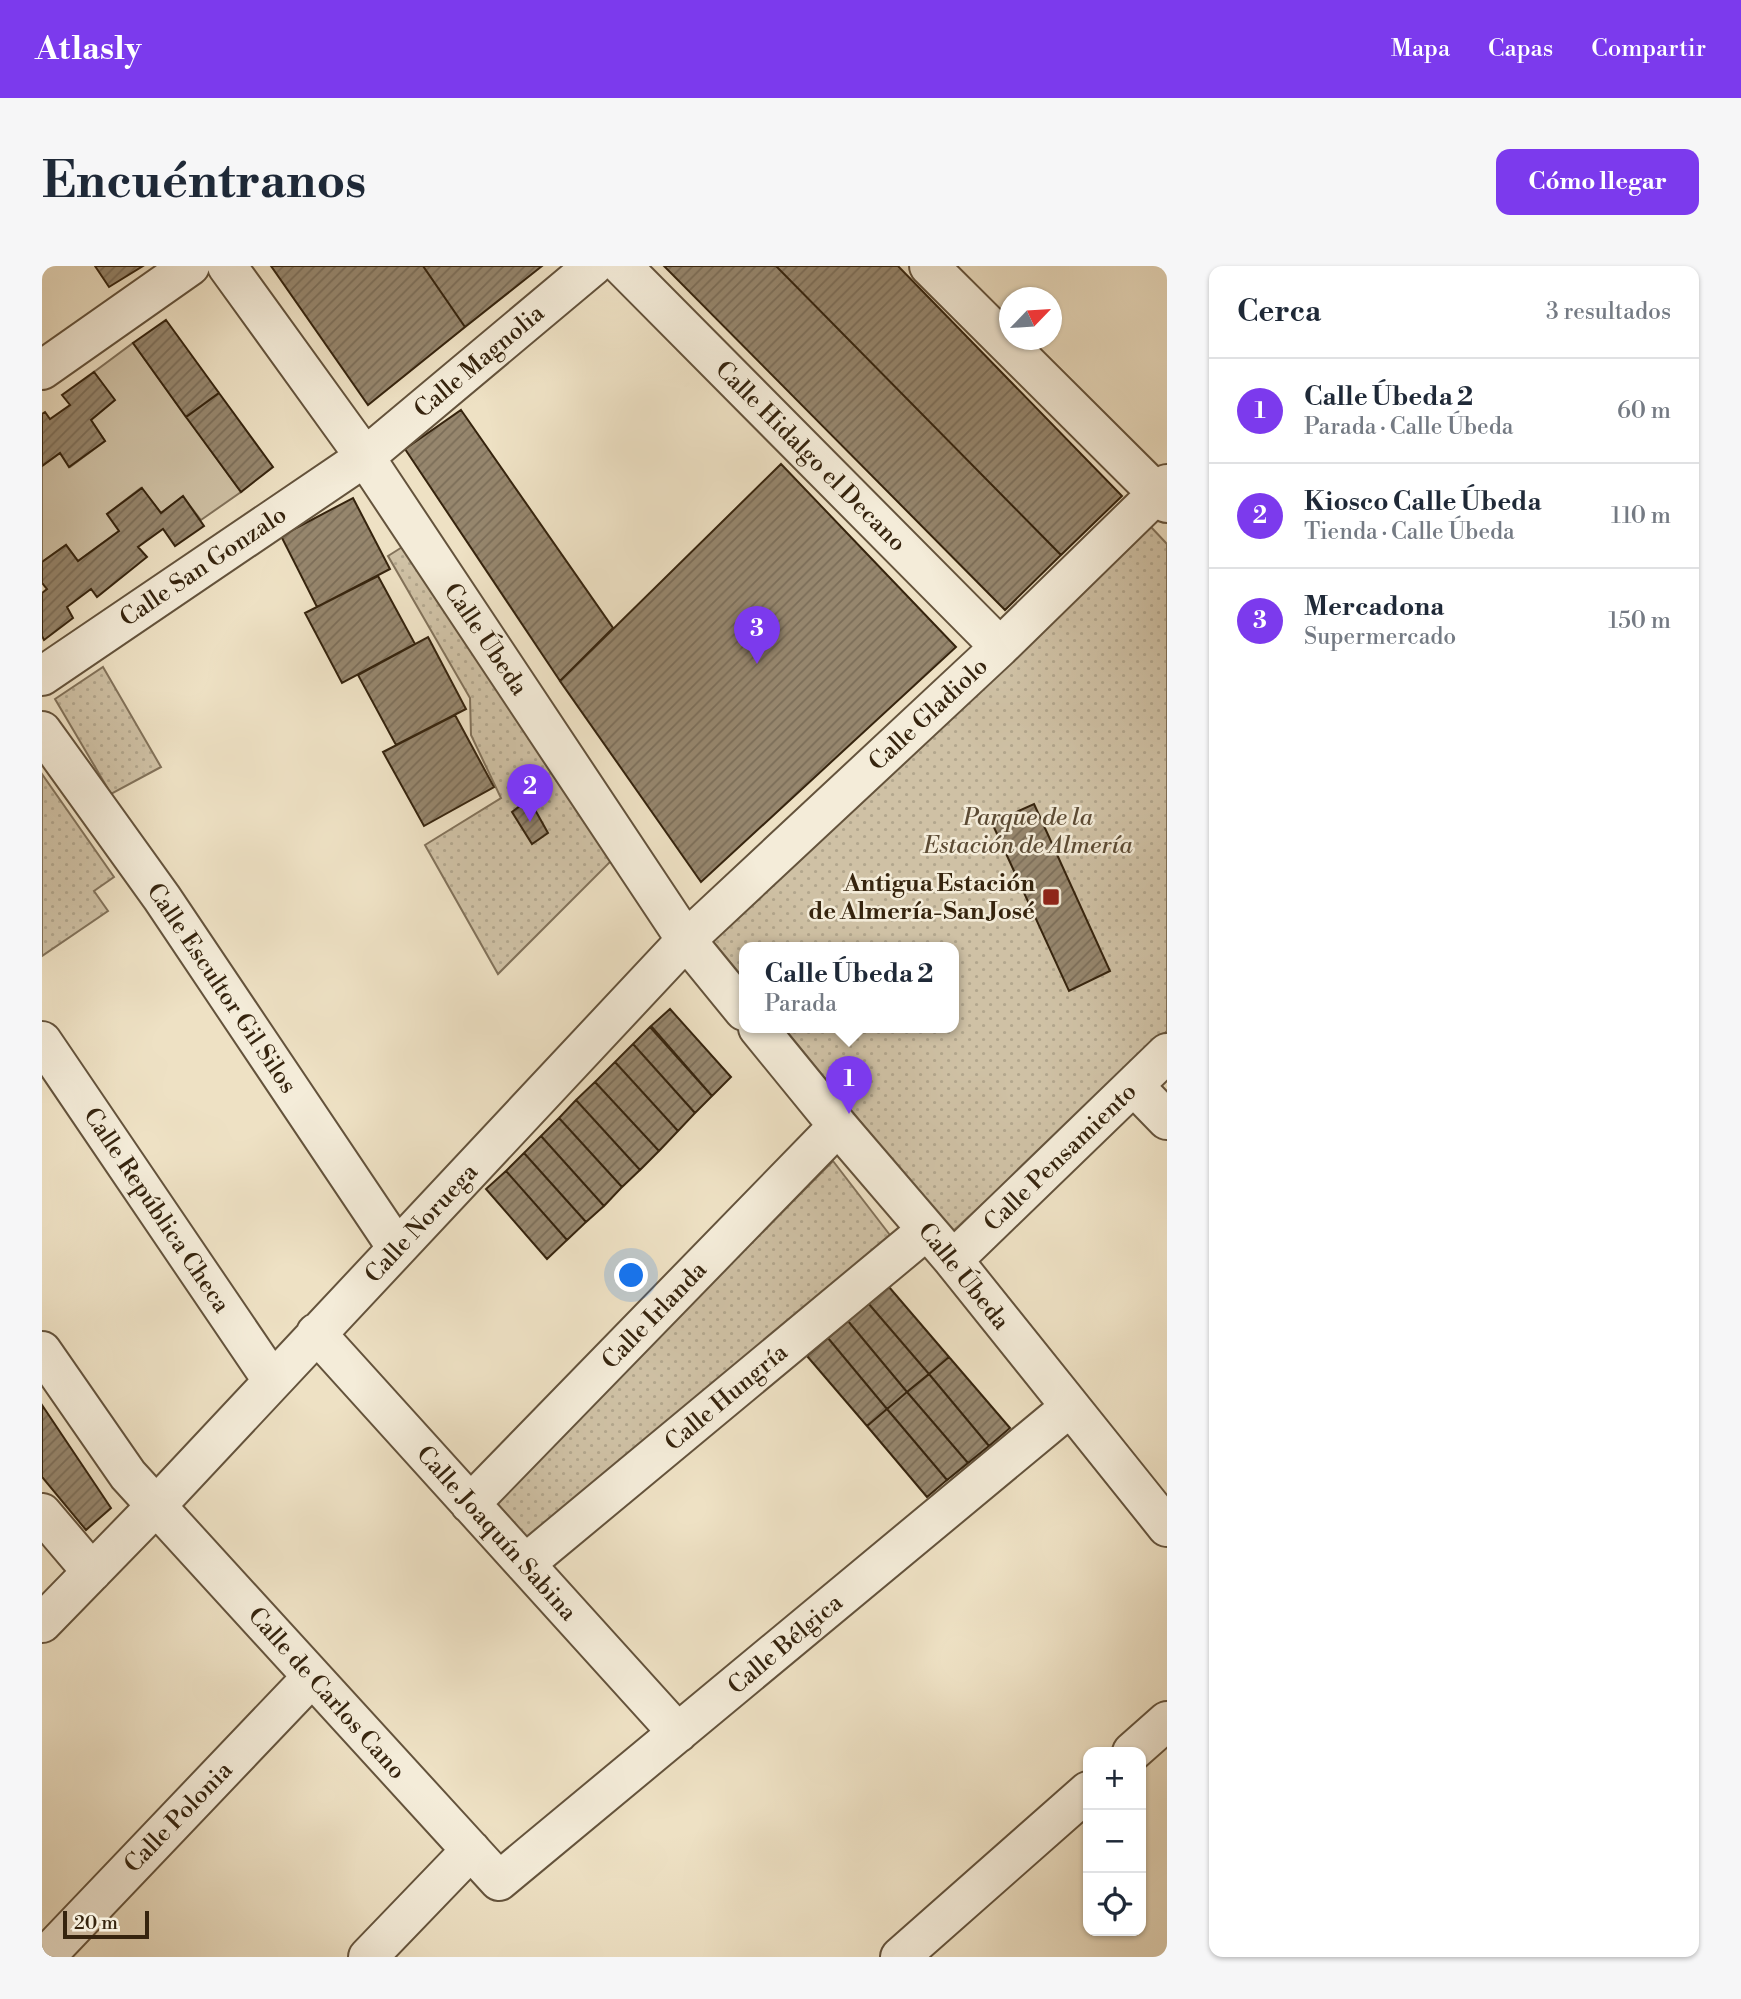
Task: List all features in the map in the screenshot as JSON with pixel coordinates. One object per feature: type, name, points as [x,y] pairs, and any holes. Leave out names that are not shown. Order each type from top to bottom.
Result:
[{"type":"street","points":[[42,370],[190,266]]},
{"type":"street","name":"Calle Úbeda","points":[[228,266],[365,457],[686,940],[739,1005]]},
{"type":"street","name":"Calle Hidalgo el Decano","points":[[622,266],[1000,647]]},
{"type":"street","points":[[929,266],[1164,494]]},
{"type":"street","name":"Calle Magnolia","points":[[365,457],[581,270]]},
{"type":"street","name":"Calle San Gonzalo","points":[[42,676],[365,457]]},
{"type":"street","name":"Calle Gladiolo","points":[[686,940],[1164,494]]},
{"type":"street","name":"Calle Escultor Gil Silos","points":[[42,731],[162,898],[397,1248]]},
{"type":"street","name":"Calle Noruega","points":[[42,1623],[156,1506],[686,940]]},
{"type":"street","name":"Calle Úbeda","points":[[762,1033],[953,1260],[1167,1527]]},
{"type":"street","name":"Calle República Checa","points":[[42,1041],[272,1380]]},
{"type":"street","name":"Calle Pensamiento","points":[[953,1260],[1167,1053]]},
{"type":"street","points":[[1134,1086],[1167,1120]]},
{"type":"street","name":"Calle Irlanda","points":[[470,1504],[838,1126]]},
{"type":"street","name":"Calle Hungría","points":[[524,1564],[927,1230]]},
{"type":"street","name":"Calle Joaquín Sabina","points":[[316,1333],[678,1733]]},
{"type":"street","name":"Calle de Carlos Cano","points":[[42,1351],[128,1475],[499,1881]]},
{"type":"street","name":"Calle Bélgica","points":[[499,1881],[1070,1407]]},
{"type":"street","points":[[42,1513],[92,1572]]},
{"type":"street","name":"Calle Polonia","points":[[45,1957],[312,1677]]},
{"type":"street","points":[[1138,1747],[1167,1721]]},
{"type":"street","points":[[900,1957],[1083,1795]]},
{"type":"street","points":[[368,1957],[471,1850]]},
{"type":"green space","points":[[133,343],[241,492],[201,520],[183,497],[161,513],[141,488],[107,514],[119,531],[78,561],[66,545],[42,562],[42,466],[60,453],[70,467],[105,441],[91,420],[114,400],[94,372]]},
{"type":"green space","name":"Parque de la Estación de Almería","points":[[1151,527],[1167,544],[1167,1031],[951,1233],[788,1033],[959,1033],[959,942],[739,942],[739,973],[711,939]]},
{"type":"green space","points":[[407,544],[617,855],[498,974],[425,845],[501,798],[471,735],[470,698],[388,556]]},
{"type":"green space","points":[[103,667],[161,767],[111,794],[55,699]]},
{"type":"green space","points":[[42,774],[114,877],[94,891],[108,911],[42,956]]},
{"type":"green space","points":[[833,1161],[893,1239],[527,1538],[495,1501]]},
{"type":"building","points":[[95,266],[143,266],[109,287]]},
{"type":"building","points":[[271,266],[423,266],[465,327],[368,405]]},
{"type":"building","points":[[423,266],[542,266],[465,327]]},
{"type":"building","points":[[664,266],[776,266],[1061,555],[1005,610]]},
{"type":"building","points":[[776,266],[898,266],[1122,496],[1061,555]]},
{"type":"building","points":[[166,320],[219,393],[186,417],[133,343]]},
{"type":"building","points":[[94,372],[115,400],[91,420],[105,441],[69,467],[60,453],[42,466],[42,414],[45,412],[50,419],[70,405],[62,395]]},
{"type":"building","points":[[219,393],[273,467],[241,492],[186,417]]},
{"type":"building","points":[[461,410],[613,628],[560,681],[405,449]]},
{"type":"building","points":[[781,464],[956,647],[701,882],[560,681]]},
{"type":"building","points":[[142,488],[161,513],[183,496],[204,526],[175,546],[163,529],[138,547],[147,557],[97,597],[91,589],[67,607],[73,618],[44,640],[42,593],[47,589],[42,583],[42,562],[66,545],[78,561],[119,531],[107,514]]},
{"type":"building","points":[[353,498],[390,569],[317,607],[281,536]]},
{"type":"building","points":[[378,576],[415,644],[342,683],[305,613]]},
{"type":"building","points":[[428,637],[466,709],[396,745],[358,675]]},
{"type":"building","points":[[455,715],[494,787],[424,826],[383,752]]},
{"type":"building","points":[[529,799],[548,833],[532,844],[512,812]]},
{"type":"building","name":"Antigua Estación de Almería-San José","points":[[1034,804],[1110,971],[1069,991],[992,823]]},
{"type":"building","points":[[670,1009],[731,1077],[712,1096],[651,1026]]},
{"type":"building","points":[[650,1027],[712,1096],[695,1113],[633,1044]]},
{"type":"building","points":[[633,1044],[695,1113],[678,1131],[615,1062]]},
{"type":"building","points":[[615,1062],[678,1131],[659,1151],[595,1082]]},
{"type":"building","points":[[595,1082],[659,1151],[640,1170],[576,1100]]},
{"type":"building","points":[[576,1100],[640,1170],[622,1187],[559,1118]]},
{"type":"building","points":[[559,1118],[622,1187],[604,1206],[541,1136]]},
{"type":"building","points":[[541,1136],[604,1206],[586,1222],[524,1153]]},
{"type":"building","points":[[524,1153],[586,1222],[567,1240],[506,1171]]},
{"type":"building","points":[[506,1171],[567,1240],[547,1259],[486,1189]]},
{"type":"building","points":[[889,1287],[949,1357],[929,1374],[868,1303]]},
{"type":"building","points":[[868,1303],[929,1374],[907,1392],[848,1321]]},
{"type":"building","points":[[848,1321],[907,1392],[887,1409],[828,1338]]},
{"type":"building","points":[[828,1338],[887,1409],[867,1426],[807,1356]]},
{"type":"building","points":[[949,1357],[1010,1428],[989,1446],[929,1374]]},
{"type":"building","points":[[929,1374],[989,1446],[968,1463],[907,1392]]},
{"type":"building","points":[[907,1392],[968,1463],[947,1480],[887,1409]]},
{"type":"building","points":[[42,1405],[111,1508],[86,1530],[42,1477]]},
{"type":"building","points":[[887,1409],[947,1480],[927,1497],[867,1426]]},
{"type":"place","name":"Mercadona","points":[[757,664]]},
{"type":"place","name":"Kiosco Calle Úbeda","points":[[530,822]]},
{"type":"place","name":"Antigua Estación de Almería-San José","points":[[1051,897]]},
{"type":"place","name":"Calle Úbeda 2","points":[[849,1114]]}]
